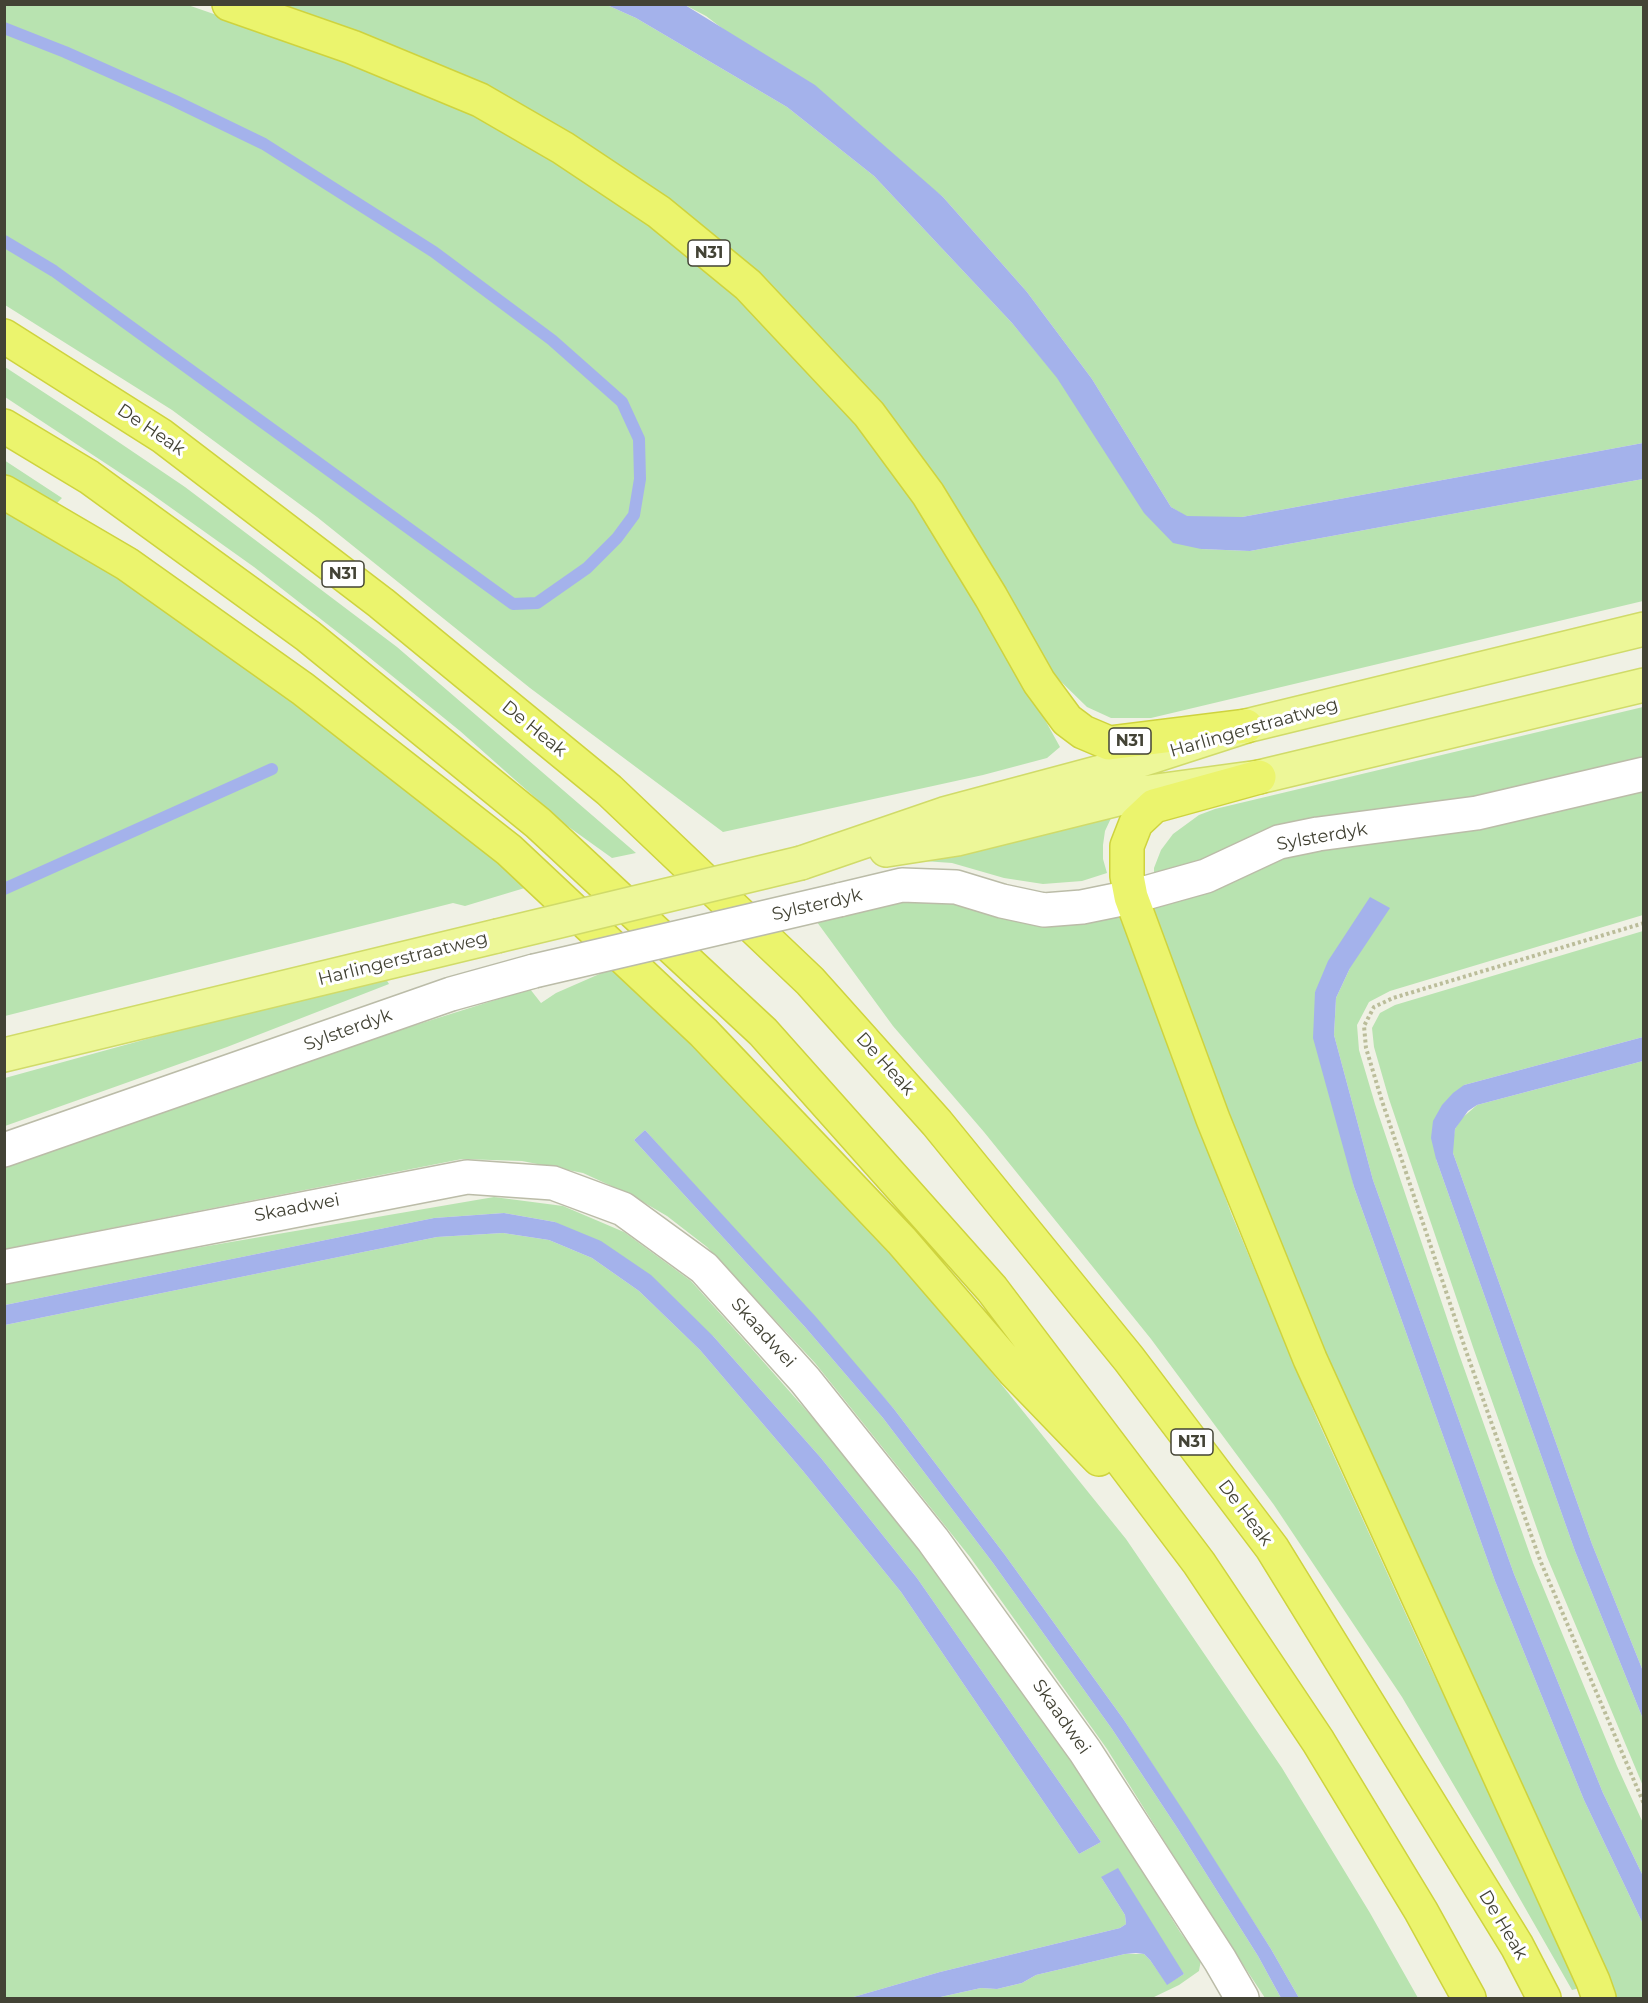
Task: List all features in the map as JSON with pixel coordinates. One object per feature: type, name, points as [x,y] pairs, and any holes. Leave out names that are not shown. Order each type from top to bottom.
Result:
[{"type":"highway","name":"N31","points":[[229,4],[352,47],[480,100],[563,148],[659,212],[748,285],[869,414],[928,494],[991,597],[1039,682],[1067,720],[1083,732],[1109,743],[1246,726]]},
{"type":"highway","name":"De Heak","points":[[4,336],[162,436],[381,603],[609,790],[810,981],[937,1123],[1130,1359],[1272,1548],[1517,1946],[1544,1998]]},
{"type":"highway","points":[[4,426],[89,477],[308,636],[538,823],[763,1032],[992,1289],[1199,1563],[1318,1741],[1421,1911],[1469,1998]]},
{"type":"highway","points":[[4,492],[127,564],[248,649],[303,689],[509,850],[704,1033],[901,1240],[1014,1371],[1199,1563]]},
{"type":"highway","points":[[1259,777],[1154,806],[1136,823],[1128,846],[1131,897],[1213,1119],[1310,1359],[1599,1998]]},
{"type":"main road","name":"Harlingerstraatweg","points":[[801,863],[944,814],[1116,768],[1246,726],[1644,629]]},
{"type":"main road","name":"Harlingerstraatweg","points":[[4,1055],[801,863],[957,839],[1142,793],[1259,777],[1644,685]]},
{"type":"street","name":"Sylsterdyk","points":[[4,1150],[451,994],[534,971],[902,885],[956,888],[1044,910],[1082,907],[1131,897],[1206,876],[1279,842],[1318,834],[1477,813],[1644,774]]},
{"type":"street","name":"Skaadwei","points":[[4,1267],[467,1176],[553,1183],[623,1209],[704,1268],[805,1380],[933,1540],[1085,1751],[1220,1960],[1242,1998]]},
{"type":"path","points":[[1644,923],[1393,998],[1374,1007],[1364,1026],[1366,1048],[1382,1101],[1466,1352],[1540,1560],[1644,1804]]},
{"type":"green space","points":[[185,4],[346,60],[471,111],[556,155],[740,292],[861,423],[917,501],[980,602],[1060,747],[1047,758],[983,775],[723,832],[530,688],[317,517],[172,410],[5,305],[4,5]]},
{"type":"green space","points":[[269,5],[607,5],[636,18],[787,107],[874,176],[1012,323],[1201,549],[1250,551],[1643,479],[1643,601],[1151,718],[1111,718],[1087,707],[1047,668],[950,507],[665,208]]},
{"type":"green space","points":[[685,5],[1643,5],[1643,443],[1242,517],[1187,517],[1171,507],[1092,379],[1027,292],[943,197],[706,16]]},
{"type":"green space","points":[[5,367],[185,487],[397,647],[636,853],[612,858],[566,825],[460,731],[254,567],[146,490],[5,397]]},
{"type":"green space","points":[[4,460],[62,498],[56,504],[5,478]]},
{"type":"green space","points":[[4,511],[109,571],[240,661],[367,756],[528,887],[465,906],[453,903],[5,1016]]},
{"type":"green space","points":[[1643,707],[1643,759],[1201,862],[1154,875],[1154,868],[1161,850],[1173,834],[1199,815],[1215,809]]},
{"type":"green space","points":[[1643,788],[1643,915],[1390,991],[1369,1002],[1357,1025],[1359,1050],[1375,1104],[1459,1354],[1533,1563],[1643,1823],[1643,1876],[1603,1793],[1514,1574],[1373,1180],[1334,1035],[1336,998],[1350,968],[1315,992],[1354,1187],[1495,1581],[1584,1800],[1643,1924],[1643,1998],[1615,1998],[1321,1355],[1153,922],[1154,906],[1283,856]]},
{"type":"green space","points":[[1112,816],[1105,831],[1103,845],[1103,859],[1107,873],[1082,881],[1043,884],[1004,878],[952,863],[910,860]]},
{"type":"green space","points":[[854,899],[1122,911],[1231,1213],[1317,1419],[1424,1654],[1533,1882],[1580,1988],[1572,1990],[1402,1697],[1274,1505],[1151,1339],[984,1132],[893,1026],[814,918]]},
{"type":"green space","points":[[1643,931],[1643,1037],[1464,1085],[1436,1159],[1575,1551],[1643,1719],[1643,1786],[1547,1557],[1389,1099],[1374,1047],[1372,1028],[1380,1013],[1395,1005]]},
{"type":"green space","points":[[620,965],[918,1281],[1126,1539],[1282,1768],[1370,1913],[1418,1998],[1299,1998],[1271,1949],[1124,1720],[1005,1555],[894,1409],[645,1130],[634,1140],[805,1327],[883,1418],[993,1563],[1112,1729],[1258,1956],[1281,1998],[1265,1998],[1107,1749],[970,1557],[815,1363],[707,1247],[667,1216],[631,1195],[583,1173],[522,1161],[462,1159],[5,1249],[4,1165],[403,1029],[530,989],[541,1003],[556,993]]},
{"type":"green space","points":[[383,974],[389,984],[227,1047],[5,1126],[5,1078]]},
{"type":"green space","points":[[1643,1061],[1643,1671],[1592,1544],[1453,1153],[1453,1141],[1455,1129],[1461,1119],[1477,1105]]},
{"type":"green space","points":[[494,1197],[563,1206],[624,1232],[691,1281],[828,1435],[903,1528],[1083,1774],[1180,1932],[1201,1960],[1199,1971],[1179,1985],[1152,1998],[936,1998],[981,1988],[997,1989],[1022,1983],[1036,1975],[1125,1954],[1144,1954],[1167,1984],[1184,1974],[1101,1877],[1125,1915],[1126,1924],[1120,1928],[940,1972],[850,1998],[5,1998],[5,1325],[437,1237],[503,1233],[549,1240],[592,1258],[639,1291],[700,1350],[803,1471],[901,1592],[1079,1854],[1101,1842],[917,1578],[821,1458],[714,1337],[555,1222],[504,1213],[434,1218],[5,1305],[5,1284],[120,1261]]},
{"type":"water","points":[[607,5],[685,5],[815,85],[943,197],[1027,292],[1092,379],[1171,507],[1187,516],[1242,517],[1643,443],[1643,479],[1250,551],[1201,549],[1173,543],[1144,513],[1057,378],[1012,323],[874,176],[787,107],[636,18]]},
{"type":"water","points":[[1370,897],[1390,908],[1350,968],[1336,998],[1334,1035],[1373,1180],[1514,1574],[1603,1793],[1643,1876],[1643,1924],[1584,1800],[1495,1581],[1354,1187],[1313,1038],[1315,992],[1328,961]]},
{"type":"water","points":[[1643,1037],[1643,1061],[1477,1105],[1468,1111],[1455,1129],[1453,1153],[1592,1544],[1643,1671],[1643,1719],[1575,1551],[1436,1159],[1431,1138],[1433,1121],[1442,1105],[1464,1085]]},
{"type":"water","points":[[645,1130],[816,1317],[894,1409],[1005,1555],[1124,1720],[1271,1949],[1299,1998],[1281,1998],[1258,1956],[1112,1729],[993,1563],[883,1418],[805,1327],[634,1140]]},
{"type":"water","points":[[504,1213],[555,1222],[601,1241],[651,1275],[714,1337],[821,1458],[917,1578],[1101,1842],[1079,1854],[901,1592],[803,1471],[700,1350],[639,1291],[592,1258],[549,1240],[503,1233],[437,1237],[5,1325],[5,1305],[434,1218]]},
{"type":"water","points":[[1118,1868],[1184,1974],[1167,1985],[1150,1960],[1144,1954],[1136,1953],[1036,1975],[1022,1983],[997,1989],[981,1988],[936,1998],[850,1998],[940,1972],[1120,1928],[1126,1924],[1125,1915],[1101,1877]]},
{"type":"waterway","points":[[4,28],[65,52],[173,100],[264,144],[434,252],[552,340],[622,402],[639,439],[640,479],[634,515],[617,538],[587,568],[537,603],[513,604],[54,271],[4,241]]},
{"type":"waterway","points":[[4,889],[272,769]]}]
